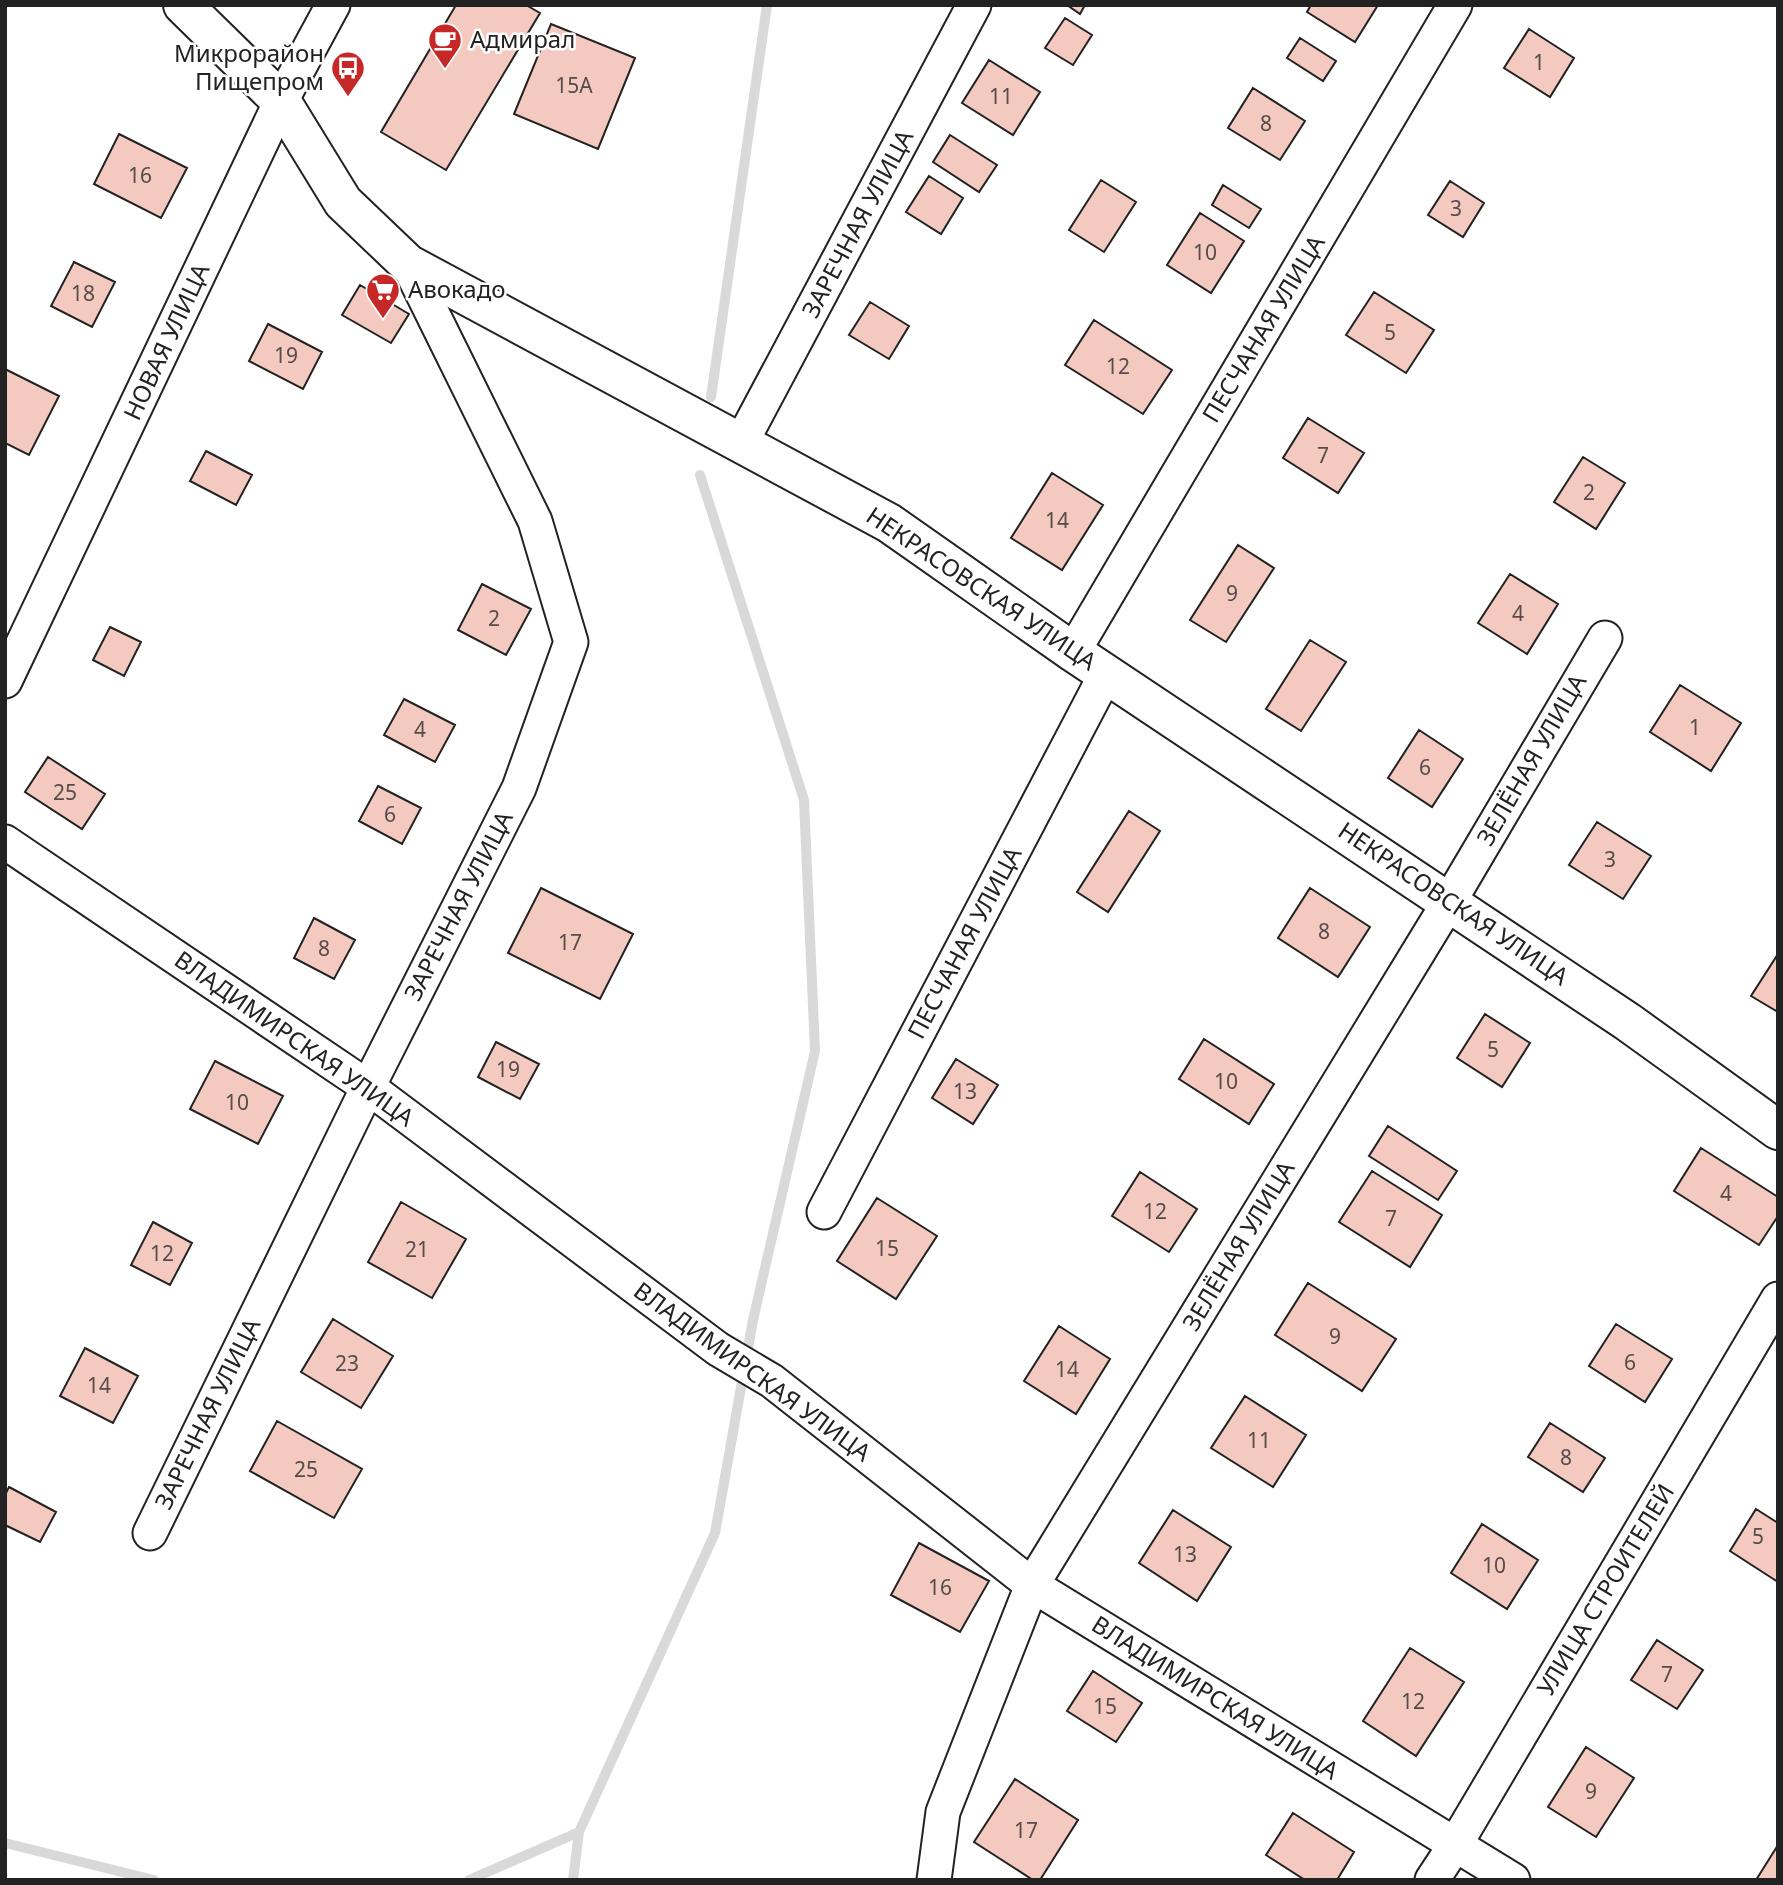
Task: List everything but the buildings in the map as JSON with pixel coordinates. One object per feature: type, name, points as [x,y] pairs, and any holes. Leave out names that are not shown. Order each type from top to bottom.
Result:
[{"type":"street","name":"НЕКРАСОВСКАЯ УЛИЦА","points":[[183,5],[281,102],[343,202],[408,264],[889,523],[1073,652],[1628,1022],[1778,1130]]},
{"type":"street","name":"НОВАЯ УЛИЦА","points":[[5,681],[281,102],[333,5]]},
{"type":"street","name":"ЗАРЕЧНАЯ УЛИЦА","points":[[741,443],[974,5]]},
{"type":"street","name":"ПЕСЧАНАЯ УЛИЦА","points":[[1073,652],[1455,5]]},
{"type":"street","name":"ЗАРЕЧНАЯ УЛИЦА","points":[[150,1533],[368,1087],[519,788],[571,642],[535,521],[408,264]]},
{"type":"street","name":"ЗЕЛЁНАЯ УЛИЦА","points":[[934,1880],[943,1812],[1032,1586],[1449,902],[1605,638]]},
{"type":"street","name":"ПЕСЧАНАЯ УЛИЦА","points":[[824,1212],[1106,674]]},
{"type":"street","name":"ВЛАДИМИРСКАЯ УЛИЦА","points":[[5,842],[368,1087],[718,1349],[772,1381],[1032,1586],[1513,1880]]},
{"type":"street","name":"УЛИЦА СТРОИТЕЛЕЙ","points":[[1432,1880],[1778,1300]]},
{"type":"waterway","points":[[711,397],[767,5]]},
{"type":"waterway","points":[[573,1880],[579,1832],[715,1533],[753,1320],[815,1051],[804,800],[700,475]]},
{"type":"waterway","points":[[469,1880],[579,1832]]},
{"type":"waterway","points":[[5,1843],[154,1880]]},
{"type":"place","name":"Адмирал","points":[[445,70]]},
{"type":"place","name":"Микрорайон Пищепром","points":[[348,98]]},
{"type":"place","name":"Авокадо","points":[[383,320]]}]
